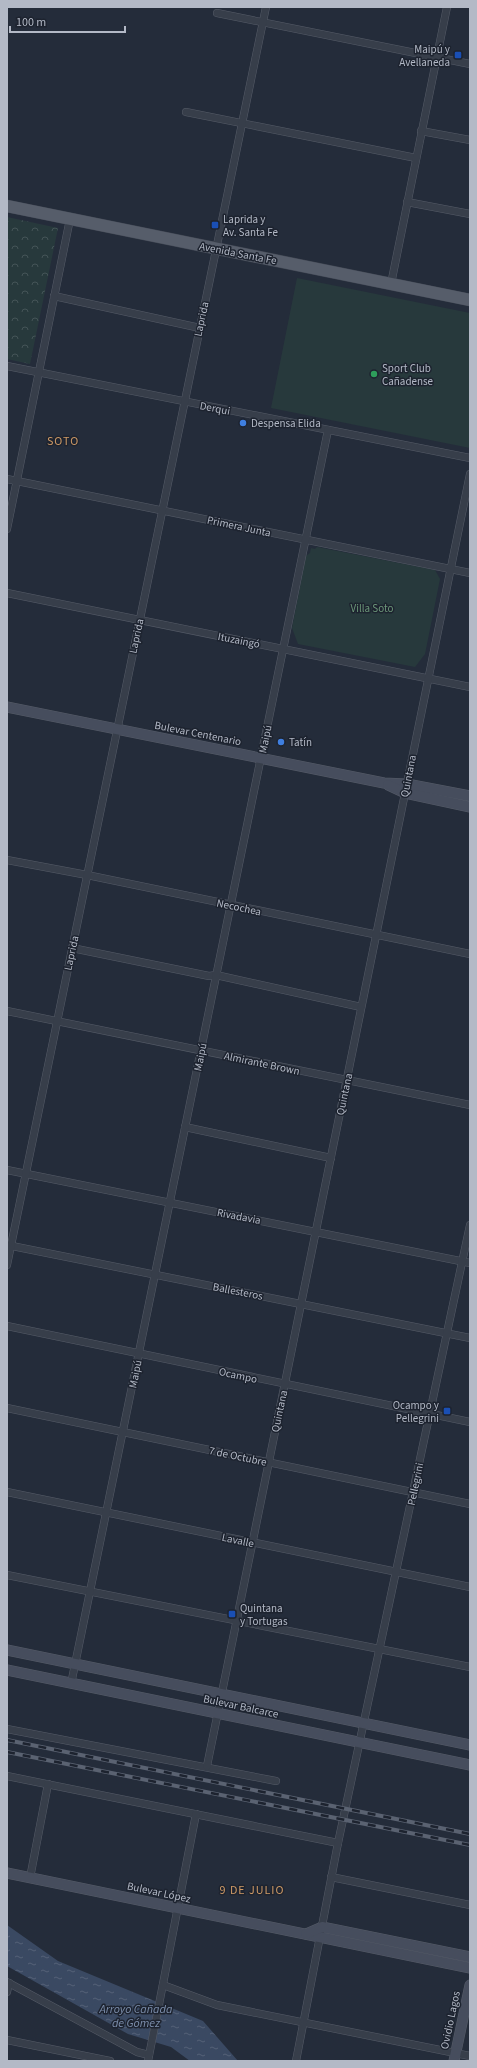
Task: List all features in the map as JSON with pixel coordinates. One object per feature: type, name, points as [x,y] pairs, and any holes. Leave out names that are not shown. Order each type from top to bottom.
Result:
[{"type":"main road","name":"Avenida Santa Fe","points":[[7,206],[470,300]]},
{"type":"main road","name":"Bulevar Centenario","points":[[7,707],[384,783],[470,807]]},
{"type":"main road","name":"Bulevar Centenario","points":[[406,788],[470,796]]},
{"type":"main road","name":"Bulevar Balcarce","points":[[7,1650],[470,1745]]},
{"type":"main road","name":"Bulevar Balcarce","points":[[7,1670],[470,1766]]},
{"type":"main road","name":"Bulevar López","points":[[7,1873],[306,1934],[321,1932]]},
{"type":"main road","points":[[321,1932],[470,1957]]},
{"type":"main road","points":[[321,1932],[470,1968]]},
{"type":"main road","name":"Ovidio Lagos","points":[[455,2057],[470,1985]]},
{"type":"street","name":"Laprida","points":[[7,1265],[9,1245],[26,1173],[266,7]]},
{"type":"street","points":[[391,284],[447,7]]},
{"type":"street","points":[[217,13],[470,64]]},
{"type":"street","points":[[186,112],[416,158]]},
{"type":"street","points":[[422,130],[470,140]]},
{"type":"street","points":[[407,202],[470,214]]},
{"type":"street","points":[[7,529],[70,219]]},
{"type":"street","points":[[54,296],[200,328]]},
{"type":"street","name":"Derqui","points":[[7,366],[470,458]]},
{"type":"street","name":"Maipú","points":[[72,1684],[328,430]]},
{"type":"street","name":"Quintana","points":[[207,1766],[470,474]]},
{"type":"street","name":"Primera Junta","points":[[7,479],[470,573]]},
{"type":"street","name":"Ituzaingó","points":[[7,593],[470,687]]},
{"type":"street","name":"Necochea","points":[[7,860],[87,875],[376,936],[470,954]]},
{"type":"street","points":[[72,948],[209,976],[216,975],[361,1007]]},
{"type":"street","name":"Almirante Brown","points":[[7,1011],[470,1105]]},
{"type":"street","points":[[186,1127],[330,1158]]},
{"type":"street","name":"Rivadavia","points":[[7,1170],[470,1263]]},
{"type":"street","name":"Pellegrini","points":[[296,2061],[338,1843],[361,1743],[470,1225]]},
{"type":"street","name":"Ballesteros","points":[[9,1245],[470,1338]]},
{"type":"street","name":"Ocampo","points":[[7,1326],[470,1422]]},
{"type":"street","name":"7 de Octubre","points":[[7,1408],[470,1504]]},
{"type":"street","name":"Lavalle","points":[[7,1492],[470,1587]]},
{"type":"street","points":[[7,1575],[470,1667]]},
{"type":"street","points":[[7,1729],[207,1766],[276,1781]]},
{"type":"street","points":[[7,1776],[338,1843]]},
{"type":"street","points":[[30,1878],[48,1784]]},
{"type":"street","points":[[7,1992],[8,1983],[148,2058],[196,1814]]},
{"type":"street","points":[[331,1877],[470,1905]]},
{"type":"street","points":[[163,1984],[217,2004],[303,2021],[455,2057],[470,2056]]},
{"type":"street","points":[[7,2040],[110,2061]]},
{"type":"green space","points":[[7,217],[58,228],[30,364],[7,359]]},
{"type":"green space","name":"Sport Club Cañadense","points":[[297,278],[470,313],[470,448],[271,408]]},
{"type":"green space","name":"Villa Soto","points":[[317,547],[435,570],[440,579],[425,654],[415,667],[298,644],[292,628],[306,556],[310,553],[311,548],[315,549]]},
{"type":"water","name":"Arroyo Cañada de Gómez","points":[[7,1925],[58,1961],[203,2021],[238,2061],[190,2061],[171,2047],[128,2034],[7,1966]]},
{"type":"railway","points":[[7,1740],[470,1834]]},
{"type":"railway","points":[[7,1752],[470,1845]]},
{"type":"place","name":"Maipú y Avellaneda","points":[[458,55]]},
{"type":"place","name":"Laprida y Av. Santa Fe","points":[[215,225]]},
{"type":"place","name":"Sport Club Cañadense","points":[[374,374]]},
{"type":"place","name":"Despensa Elida","points":[[243,423]]},
{"type":"place","name":"Tatín","points":[[281,742]]},
{"type":"place","name":"Ocampo y Pellegrini","points":[[447,1411]]},
{"type":"place","name":"Quintana y Tortugas","points":[[232,1614]]},
{"type":"district","name":"SOTO","points":[[63,441]]},
{"type":"district","name":"9 DE JULIO","points":[[252,1890]]}]
